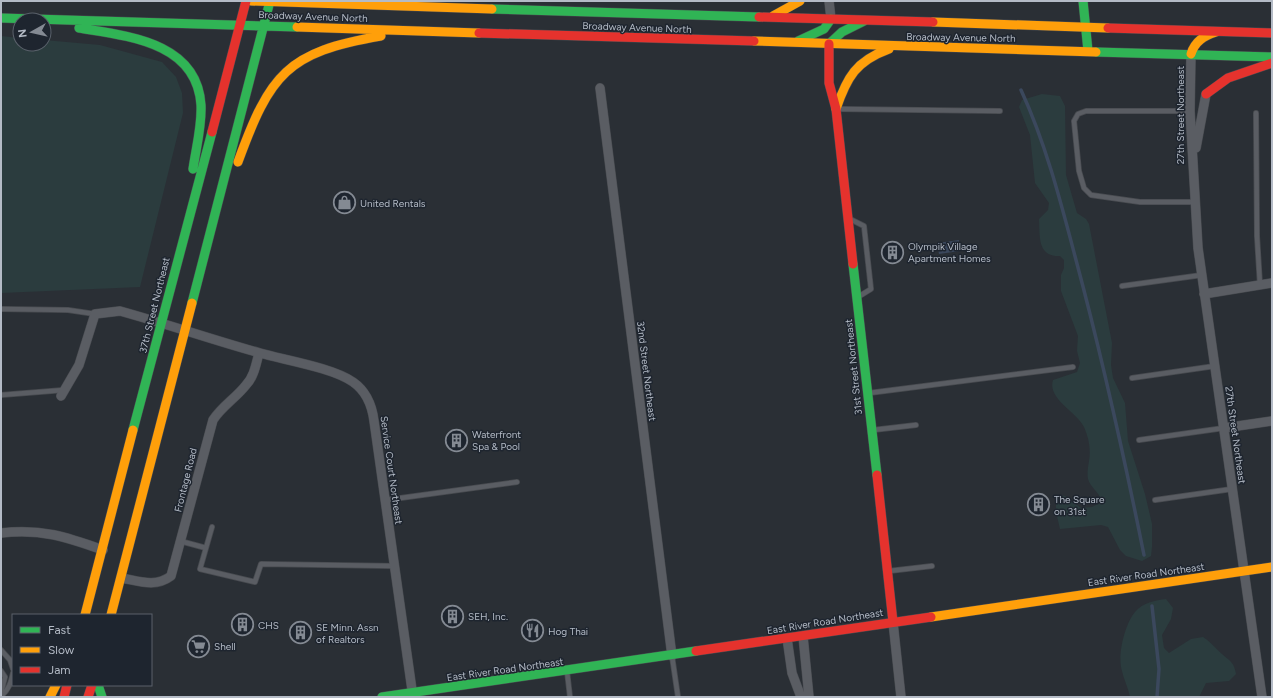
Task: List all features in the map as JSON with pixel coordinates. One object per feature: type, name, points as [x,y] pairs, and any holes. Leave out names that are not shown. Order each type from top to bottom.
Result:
[{"type":"main road","name":"37th Street Northeast","points":[[85,614],[181,243],[246,1]]},
{"type":"main road","name":"Broadway Avenue North","points":[[251,1],[1272,33]]},
{"type":"main road","points":[[111,614],[186,331],[270,1]]},
{"type":"main road","points":[[475,1],[539,11]]},
{"type":"main road","points":[[772,17],[787,10],[800,1]]},
{"type":"main road","points":[[1083,1],[1088,51]]},
{"type":"main road","name":"Broadway Avenue North","points":[[2,18],[898,47],[1191,54],[1272,58]]},
{"type":"main road","points":[[2,18],[12,19]]},
{"type":"main road","points":[[794,43],[819,32],[828,25],[831,19]]},
{"type":"main road","points":[[829,44],[842,32],[869,20]]},
{"type":"main road","points":[[52,25],[113,34],[154,44],[177,57],[192,72],[199,92],[201,115],[181,243]]},
{"type":"main road","points":[[208,242],[238,160],[255,119],[272,89],[286,72],[300,61],[330,48],[358,40],[414,31]]},
{"type":"main road","points":[[1191,54],[1193,47],[1201,38],[1221,31]]},
{"type":"main road","name":"31st Street Northeast","points":[[829,44],[829,83],[836,109],[893,622]]},
{"type":"main road","points":[[836,109],[849,74],[858,65],[873,55],[898,47]]},
{"type":"main road","points":[[1206,94],[1212,87],[1235,74],[1272,63]]},
{"type":"main road","name":"East River Road Northeast","points":[[382,697],[413,695],[893,622],[1272,567]]},
{"type":"main road","points":[[50,697],[56,686]]},
{"type":"main road","points":[[64,697],[67,686]]},
{"type":"main road","points":[[88,697],[92,686]]},
{"type":"main road","points":[[98,686],[102,697]]},
{"type":"street","points":[[829,1],[831,19]]},
{"type":"street","name":"27th Street Northeast","points":[[1191,54],[1190,111],[1192,176],[1204,294],[1262,697]]},
{"type":"street","name":"32nd Street Northeast","points":[[600,88],[672,656]]},
{"type":"street","name":"27th Street Northeast","points":[[1192,176],[1199,125],[1206,94]]},
{"type":"street","points":[[1204,294],[1272,284]]},
{"type":"street","name":"Service Court Northeast","points":[[95,314],[120,311],[345,377],[364,392],[372,410],[413,695]]},
{"type":"street","points":[[62,393],[79,364],[95,314]]},
{"type":"street","name":"Frontage Road","points":[[121,578],[154,583],[163,582],[171,576],[213,420],[221,408],[247,385],[254,372],[259,353]]},
{"type":"street","points":[[1224,428],[1272,421]]},
{"type":"street","points":[[1,533],[21,530],[40,532],[103,550]]},
{"type":"street","points":[[893,622],[900,697]]},
{"type":"street","points":[[803,636],[810,697]]},
{"type":"street","points":[[787,638],[792,673],[801,697]]},
{"type":"lane","points":[[836,109],[1000,111]]},
{"type":"lane","points":[[1190,111],[1086,111],[1078,114],[1074,120],[1079,171],[1084,188],[1091,195],[1140,202],[1194,202]]},
{"type":"lane","points":[[1256,113],[1257,236],[1260,285]]},
{"type":"lane","points":[[848,218],[864,226],[871,289],[857,298]]},
{"type":"lane","points":[[1122,286],[1202,275]]},
{"type":"lane","points":[[1,309],[68,310],[95,314]]},
{"type":"lane","points":[[1132,378],[1215,366]]},
{"type":"lane","points":[[867,393],[1073,367]]},
{"type":"lane","points":[[1,395],[62,393]]},
{"type":"lane","points":[[871,430],[916,425]]},
{"type":"lane","points":[[1139,440],[1224,428]]},
{"type":"lane","points":[[386,500],[517,482]]},
{"type":"lane","points":[[1155,500],[1232,489]]},
{"type":"lane","points":[[212,527],[200,569],[255,582],[261,564],[395,566]]},
{"type":"lane","points":[[180,541],[206,548]]},
{"type":"lane","points":[[887,572],[932,566]]},
{"type":"lane","points":[[1,650],[10,660],[12,666]]},
{"type":"lane","points":[[672,656],[678,697]]},
{"type":"lane","points":[[1,671],[5,678],[1,695]]},
{"type":"lane","points":[[567,671],[570,697]]},
{"type":"lane","points":[[1,695],[11,683],[12,678]]},
{"type":"shaded area","points":[[1,36],[12,37],[12,52],[52,52],[52,41],[100,45],[162,62],[176,77],[182,93],[183,113],[140,287],[1,293]]},
{"type":"shaded area","points":[[1042,94],[1060,96],[1065,106],[1066,175],[1077,213],[1086,219],[1089,224],[1112,343],[1111,365],[1113,378],[1125,403],[1128,441],[1145,494],[1152,524],[1151,556],[1142,561],[1126,556],[1120,550],[1108,527],[1101,525],[1060,529],[1056,512],[1056,499],[1059,495],[1065,496],[1081,508],[1092,507],[1100,503],[1100,497],[1088,479],[1090,448],[1084,427],[1058,399],[1052,387],[1053,380],[1077,372],[1080,363],[1077,351],[1078,336],[1061,291],[1061,275],[1064,268],[1064,260],[1060,256],[1047,253],[1041,244],[1039,219],[1048,210],[1049,203],[1035,183],[1030,135],[1019,107],[1022,100]]},
{"type":"shaded area","points":[[1166,599],[1173,608],[1171,619],[1162,635],[1164,648],[1169,653],[1191,639],[1203,637],[1231,662],[1236,674],[1229,681],[1206,683],[1199,697],[1130,697],[1121,664],[1121,648],[1125,632],[1131,617],[1141,606],[1149,602]]},
{"type":"water","points":[[959,240],[960,251],[939,254],[937,243]]},
{"type":"waterway","points":[[1021,90],[1038,131],[1059,195],[1086,296],[1121,444],[1144,555]]},
{"type":"waterway","points":[[1152,606],[1159,669],[1157,697]]},
{"type":"traffic: fast","points":[[192,303],[270,1]]},
{"type":"traffic: fast","points":[[1083,1],[1088,51]]},
{"type":"traffic: fast","points":[[492,9],[759,17]]},
{"type":"traffic: fast","points":[[1,18],[297,27]]},
{"type":"traffic: fast","points":[[798,41],[824,29],[831,19]]},
{"type":"traffic: fast","points":[[829,44],[842,32],[864,21]]},
{"type":"traffic: fast","points":[[79,28],[138,39],[157,46],[174,55],[187,68],[197,84],[201,105],[200,129],[193,169]]},
{"type":"traffic: fast","points":[[1096,52],[1272,57]]},
{"type":"traffic: fast","points":[[133,430],[212,132]]},
{"type":"traffic: fast","points":[[853,264],[877,475]]},
{"type":"traffic: fast","points":[[382,697],[696,651]]},
{"type":"traffic: fast","points":[[98,686],[102,697]]},
{"type":"traffic: slow","points":[[251,1],[492,9]]},
{"type":"traffic: slow","points":[[773,16],[800,1]]},
{"type":"traffic: slow","points":[[933,22],[1108,28]]},
{"type":"traffic: slow","points":[[297,27],[479,33]]},
{"type":"traffic: slow","points":[[1191,54],[1200,40],[1216,32]]},
{"type":"traffic: slow","points":[[238,162],[249,132],[261,107],[273,88],[286,72],[303,60],[324,50],[349,42],[381,36]]},
{"type":"traffic: slow","points":[[754,41],[1096,52]]},
{"type":"traffic: slow","points":[[836,109],[844,88],[854,72],[868,59],[889,49]]},
{"type":"traffic: slow","points":[[111,614],[192,303]]},
{"type":"traffic: slow","points":[[85,614],[133,430]]},
{"type":"traffic: slow","points":[[931,617],[1272,567]]},
{"type":"traffic: slow","points":[[50,697],[56,686]]},
{"type":"traffic: jam","points":[[212,132],[246,1]]},
{"type":"traffic: jam","points":[[759,17],[933,22]]},
{"type":"traffic: jam","points":[[1108,28],[1272,33]]},
{"type":"traffic: jam","points":[[479,33],[754,41]]},
{"type":"traffic: jam","points":[[829,44],[829,83],[836,109],[853,264]]},
{"type":"traffic: jam","points":[[1206,94],[1228,78],[1272,63]]},
{"type":"traffic: jam","points":[[877,475],[893,622]]},
{"type":"traffic: jam","points":[[696,651],[931,617]]},
{"type":"traffic: jam","points":[[64,697],[67,686]]},
{"type":"traffic: jam","points":[[88,697],[92,686]]},
{"type":"place","name":"United Rentals","points":[[345,203]]},
{"type":"place","name":"Olympik Village Apartment Homes","points":[[893,252]]},
{"type":"place","name":"Waterfront Spa & Pool","points":[[457,440]]},
{"type":"place","name":"The Square on 31st","points":[[1038,505]]},
{"type":"place","name":"SEH, Inc.","points":[[452,616]]},
{"type":"place","name":"CHS","points":[[242,625]]},
{"type":"place","name":"Hog Thai","points":[[533,631]]},
{"type":"place","name":"SE Minn. Assn of Realtors","points":[[301,633]]},
{"type":"place","name":"Shell","points":[[198,646]]}]
